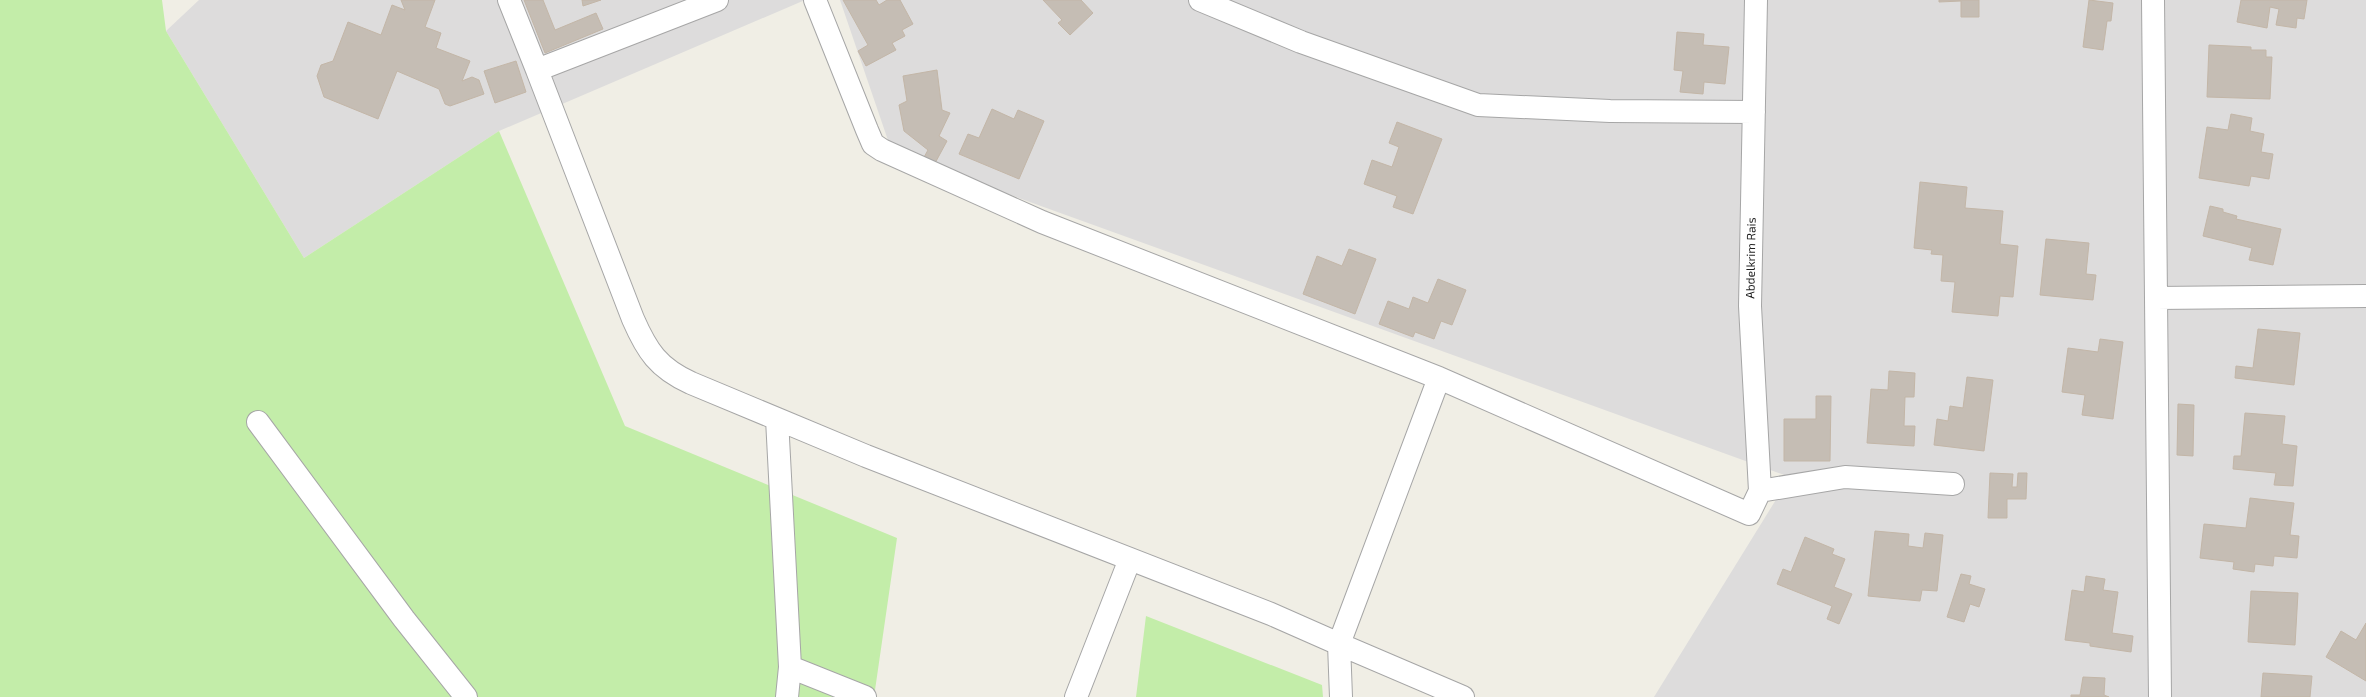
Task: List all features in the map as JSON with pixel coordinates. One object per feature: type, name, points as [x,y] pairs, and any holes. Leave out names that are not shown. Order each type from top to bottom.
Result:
[{"type":"street","points":[[509,0],[633,319],[651,353],[657,361],[676,376],[866,456],[1271,614],[1463,697]]},
{"type":"street","points":[[537,70],[717,0]]},
{"type":"street","points":[[815,0],[866,130],[872,142],[878,147],[1056,227],[1439,378],[1339,644],[1341,697]]},
{"type":"street","points":[[1200,0],[1301,42],[1478,105],[1610,110],[1754,112]]},
{"type":"street","name":"Abdelkrim Rais","points":[[1439,378],[1749,514],[1760,491],[1750,306],[1756,0]]},
{"type":"street","points":[[2153,0],[2160,697]]},
{"type":"street","points":[[2156,298],[2366,296]]},
{"type":"street","points":[[777,419],[790,667],[787,697]]},
{"type":"street","points":[[258,422],[404,619],[466,697]]},
{"type":"street","points":[[1760,491],[1845,477],[1953,484]]},
{"type":"street","points":[[1076,697],[1130,560]]},
{"type":"street","points":[[790,667],[864,697]]},
{"type":"shaded area","points":[[199,0],[805,0],[499,131],[304,258],[166,31]]},
{"type":"shaded area","points":[[840,0],[2366,0],[2366,697],[1654,697],[1790,477],[892,152]]},
{"type":"green space","points":[[0,0],[162,0],[166,31],[304,258],[499,131],[625,426],[897,538],[874,697],[0,697]]},
{"type":"green space","points":[[1146,616],[1322,685],[1323,697],[1136,697]]},
{"type":"building","points":[[401,0],[435,0],[425,27],[441,33],[436,48],[470,61],[462,81],[472,77],[479,80],[484,94],[450,106],[445,104],[439,89],[397,71],[378,119],[324,97],[317,76],[321,65],[333,61],[348,22],[381,35],[392,5],[405,10]]},
{"type":"building","points":[[524,0],[543,0],[555,30],[596,13],[603,29],[545,53]]},
{"type":"building","points":[[582,0],[601,0],[583,6]]},
{"type":"building","points":[[843,0],[876,0],[879,5],[887,0],[900,0],[913,24],[902,30],[905,36],[892,43],[896,50],[866,66],[858,51],[868,45]]},
{"type":"building","points":[[1043,0],[1081,0],[1093,13],[1070,35],[1058,23],[1062,20]]},
{"type":"building","points":[[1939,0],[1979,0],[1979,17],[1961,17],[1961,1],[1939,2]]},
{"type":"building","points":[[2089,0],[2113,3],[2111,21],[2107,21],[2103,50],[2083,47]]},
{"type":"building","points":[[2241,0],[2307,0],[2304,19],[2297,18],[2296,28],[2276,25],[2279,9],[2270,7],[2267,28],[2237,22]]},
{"type":"building","points":[[1677,32],[1704,34],[1703,45],[1729,47],[1725,84],[1704,82],[1703,94],[1680,92],[1683,71],[1674,70]]},
{"type":"building","points":[[2209,45],[2251,47],[2251,50],[2266,50],[2266,57],[2272,57],[2270,99],[2207,97]]},
{"type":"building","points":[[516,61],[526,92],[495,103],[484,71]]},
{"type":"building","points":[[937,70],[942,110],[950,113],[939,136],[947,141],[934,165],[923,159],[928,150],[904,131],[899,105],[907,101],[903,76]]},
{"type":"building","points":[[992,109],[1014,119],[1018,110],[1044,121],[1019,179],[959,154],[968,134],[979,138]]},
{"type":"building","points":[[2231,114],[2252,118],[2250,131],[2264,134],[2261,152],[2273,154],[2269,179],[2251,176],[2249,186],[2199,178],[2207,127],[2228,130]]},
{"type":"building","points":[[1397,122],[1442,139],[1413,214],[1393,207],[1397,196],[1364,184],[1372,160],[1392,167],[1399,147],[1389,143]]},
{"type":"building","points":[[1920,182],[1967,187],[1965,208],[2003,211],[2000,244],[2018,246],[2013,297],[2000,296],[1998,316],[1952,312],[1955,282],[1941,281],[1943,255],[1931,254],[1932,250],[1914,248]]},
{"type":"building","points":[[2210,206],[2223,209],[2223,212],[2237,216],[2236,219],[2281,229],[2273,265],[2249,260],[2252,248],[2203,236]]},
{"type":"building","points":[[2046,239],[2089,243],[2086,274],[2096,275],[2093,300],[2040,295]]},
{"type":"building","points":[[1349,249],[1376,259],[1355,314],[1303,294],[1317,256],[1342,266]]},
{"type":"building","points":[[1438,279],[1466,290],[1452,325],[1441,321],[1434,339],[1415,332],[1413,337],[1379,324],[1388,301],[1409,309],[1413,297],[1428,303]]},
{"type":"building","points":[[2258,329],[2300,333],[2294,385],[2235,378],[2236,366],[2253,368]]},
{"type":"building","points":[[2100,339],[2123,342],[2113,419],[2082,415],[2085,395],[2062,392],[2068,348],[2098,352]]},
{"type":"building","points":[[1889,371],[1915,373],[1914,397],[1905,397],[1904,426],[1915,426],[1914,446],[1867,443],[1871,389],[1888,390]]},
{"type":"building","points":[[1967,377],[1993,380],[1984,451],[1934,445],[1937,419],[1948,421],[1950,406],[1963,408]]},
{"type":"building","points":[[1816,396],[1831,396],[1830,461],[1784,461],[1784,419],[1816,419]]},
{"type":"building","points":[[2178,404],[2194,405],[2193,456],[2177,455]]},
{"type":"building","points":[[2245,413],[2285,416],[2282,444],[2297,446],[2293,486],[2274,485],[2276,473],[2233,469],[2234,456],[2241,456]]},
{"type":"building","points":[[1990,473],[2013,474],[2012,487],[2017,487],[2018,473],[2027,473],[2026,499],[2007,499],[2007,518],[1988,518]]},
{"type":"building","points":[[2250,498],[2294,503],[2290,535],[2299,536],[2297,558],[2274,556],[2273,566],[2255,564],[2254,572],[2233,569],[2234,562],[2200,558],[2204,524],[2246,528]]},
{"type":"building","points":[[1875,531],[1909,534],[1908,546],[1923,548],[1925,533],[1943,535],[1937,591],[1922,590],[1920,601],[1868,596]]},
{"type":"building","points":[[1805,537],[1834,549],[1832,554],[1845,559],[1834,587],[1852,594],[1839,624],[1827,619],[1832,606],[1777,584],[1783,569],[1791,572]]},
{"type":"building","points":[[1961,574],[1971,576],[1969,584],[1985,589],[1979,607],[1970,604],[1964,622],[1947,617]]},
{"type":"building","points":[[2086,576],[2105,579],[2103,590],[2118,592],[2112,633],[2133,636],[2131,652],[2090,646],[2090,643],[2065,640],[2072,590],[2084,592]]},
{"type":"building","points":[[2251,591],[2298,593],[2295,645],[2248,642]]},
{"type":"building","points":[[2366,623],[2366,681],[2326,657],[2341,631],[2356,640]]},
{"type":"building","points":[[2263,673],[2312,676],[2310,697],[2261,697]]},
{"type":"building","points":[[2083,677],[2105,678],[2104,695],[2109,697],[2071,697],[2071,695],[2080,695]]}]
